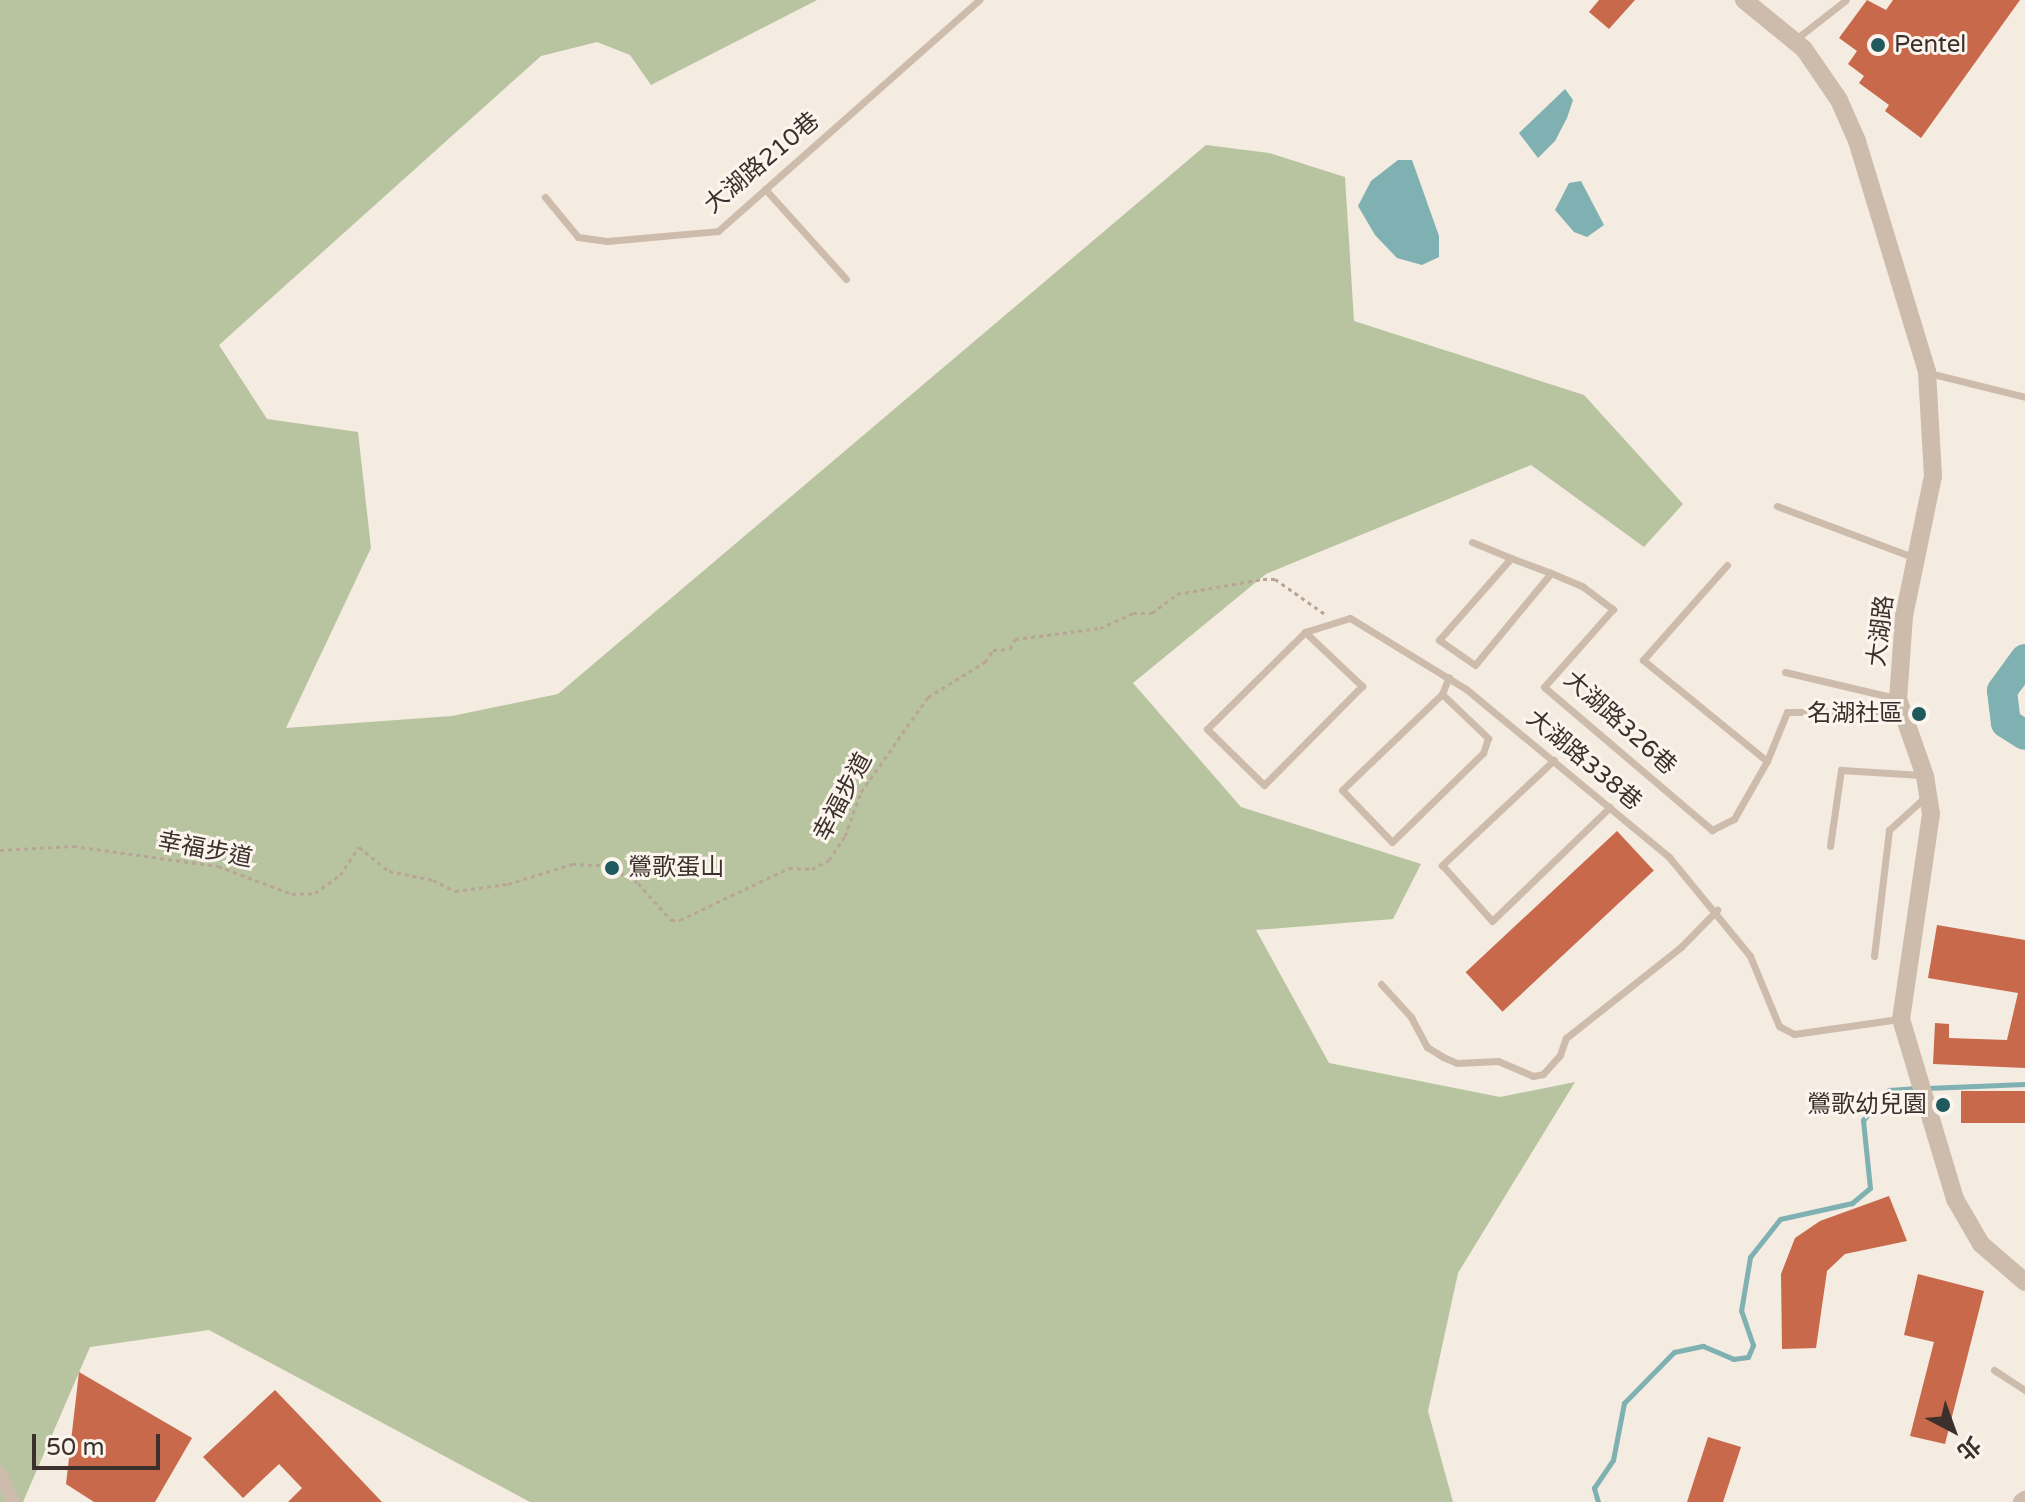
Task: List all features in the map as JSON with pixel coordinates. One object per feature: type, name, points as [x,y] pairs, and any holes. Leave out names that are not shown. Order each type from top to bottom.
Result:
[{"type":"street","name":"大湖路","points":[[1744,0],[1794,41],[1839,100],[1857,141],[1927,372],[1934,430],[1933,476],[1919,559],[1904,616],[1900,705],[1927,785],[1931,814],[1901,1019],[1925,1109],[1955,1199],[1981,1244],[2023,1275]]},
{"type":"street","points":[[0,1473],[13,1502]]},
{"type":"lane","name":"大湖路210巷","points":[[545,197],[578,237],[607,241],[718,231],[979,0]]},
{"type":"lane","points":[[1794,41],[1846,0]]},
{"type":"lane","points":[[765,189],[846,279]]},
{"type":"lane","points":[[1927,372],[2025,397]]},
{"type":"lane","points":[[1777,506],[1919,559]]},
{"type":"lane","name":"大湖路326巷","points":[[1472,542],[1582,586],[1613,609],[1544,687],[1712,830],[1734,819],[1767,761],[1787,712],[1900,705]]},
{"type":"lane","points":[[1511,558],[1439,640],[1475,665],[1551,573]]},
{"type":"lane","points":[[1727,565],[1643,660],[1767,761]]},
{"type":"lane","name":"大湖路338巷","points":[[1334,621],[1350,618],[1449,677],[1669,857],[1717,910],[1750,956],[1779,1026],[1794,1034],[1901,1019]]},
{"type":"lane","points":[[1305,632],[1362,686],[1264,785],[1207,729],[1305,632],[1334,621]]},
{"type":"lane","points":[[1785,672],[1900,705]]},
{"type":"lane","points":[[1442,694],[1488,738],[1483,753],[1392,842],[1342,790],[1442,694],[1449,677]]},
{"type":"lane","points":[[1554,760],[1442,865],[1492,921],[1610,807]]},
{"type":"lane","points":[[1830,846],[1841,770],[1927,785]]},
{"type":"lane","points":[[1874,956],[1889,830],[1927,785]]},
{"type":"lane","points":[[1381,984],[1411,1017],[1427,1047],[1443,1057],[1457,1063],[1498,1061],[1533,1076],[1543,1074],[1560,1055],[1566,1038],[1681,947],[1717,910]]},
{"type":"lane","points":[[1994,1370],[2025,1390]]},
{"type":"path","name":"幸福步道","points":[[0,850],[73,846],[218,866],[292,894],[315,893],[340,875],[359,847],[389,871],[433,880],[455,891],[508,884],[572,864],[606,865],[638,883],[671,920],[680,920],[789,868],[812,869],[829,860],[845,836],[861,792],[928,697],[985,662],[993,650],[1010,649],[1015,639],[1100,628],[1133,613],[1152,613],[1177,594],[1263,579],[1275,579],[1334,621]]},
{"type":"green space","points":[[0,0],[817,0],[651,85],[630,55],[597,42],[541,56],[219,345],[267,419],[358,432],[371,548],[286,728],[452,716],[558,694],[1206,145],[1269,153],[1345,177],[1354,321],[1584,395],[1683,504],[1644,547],[1531,465],[1266,574],[1133,683],[1241,807],[1421,864],[1393,919],[1256,930],[1329,1063],[1500,1097],[1575,1082],[1458,1273],[1428,1411],[1453,1502],[530,1502],[209,1330],[90,1347],[23,1502],[0,1502]]},
{"type":"water","points":[[1565,89],[1573,100],[1567,118],[1555,141],[1538,158],[1519,133]]},
{"type":"water","points":[[1398,160],[1412,160],[1439,236],[1439,257],[1422,265],[1397,258],[1375,235],[1358,206],[1371,181]]},
{"type":"water","points":[[1581,181],[1604,225],[1587,237],[1574,232],[1555,210],[1569,183]]},
{"type":"building","points":[[1599,0],[1635,0],[1609,29],[1589,12]]},
{"type":"building","points":[[1867,0],[1886,10],[1893,0],[2020,0],[1921,138],[1885,111],[1889,105],[1859,83],[1864,76],[1848,64],[1857,51],[1839,38]]},
{"type":"building","points":[[1617,831],[1654,870],[1502,1012],[1466,972]]},
{"type":"building","points":[[1937,925],[2025,940],[2025,1068],[1933,1064],[1935,1023],[1949,1024],[1949,1038],[2007,1040],[2018,993],[1928,978]]},
{"type":"building","points":[[1961,1091],[2025,1091],[2025,1123],[1961,1123]]},
{"type":"building","points":[[1889,1196],[1907,1241],[1845,1254],[1827,1271],[1816,1348],[1782,1349],[1781,1274],[1795,1238],[1820,1221]]},
{"type":"building","points":[[1918,1274],[1984,1291],[1945,1444],[1910,1436],[1934,1342],[1904,1335]]},
{"type":"building","points":[[79,1372],[192,1438],[155,1502],[94,1502],[66,1484]]},
{"type":"building","points":[[275,1390],[382,1502],[288,1502],[302,1488],[279,1464],[243,1498],[203,1457]]},
{"type":"building","points":[[1708,1437],[1741,1447],[1723,1502],[1687,1502]]},
{"type":"waterway","points":[[2025,659],[2002,691],[2006,723],[2025,735]]},
{"type":"waterway","points":[[1927,1088],[2025,1084]]},
{"type":"waterway","points":[[1598,1502],[1594,1488],[1613,1460],[1624,1403],[1674,1352],[1703,1346],[1733,1359],[1748,1357],[1753,1345],[1741,1311],[1750,1257],[1780,1219],[1852,1203],[1870,1188],[1863,1120],[1889,1090],[1917,1088]]},
{"type":"place","name":"Pentel","points":[[1878,45]]},
{"type":"place","name":"名湖社區","points":[[1919,714]]},
{"type":"place","name":"鶯歌蛋山","points":[[612,868]]},
{"type":"place","name":"鶯歌幼兒園","points":[[1943,1105]]}]
